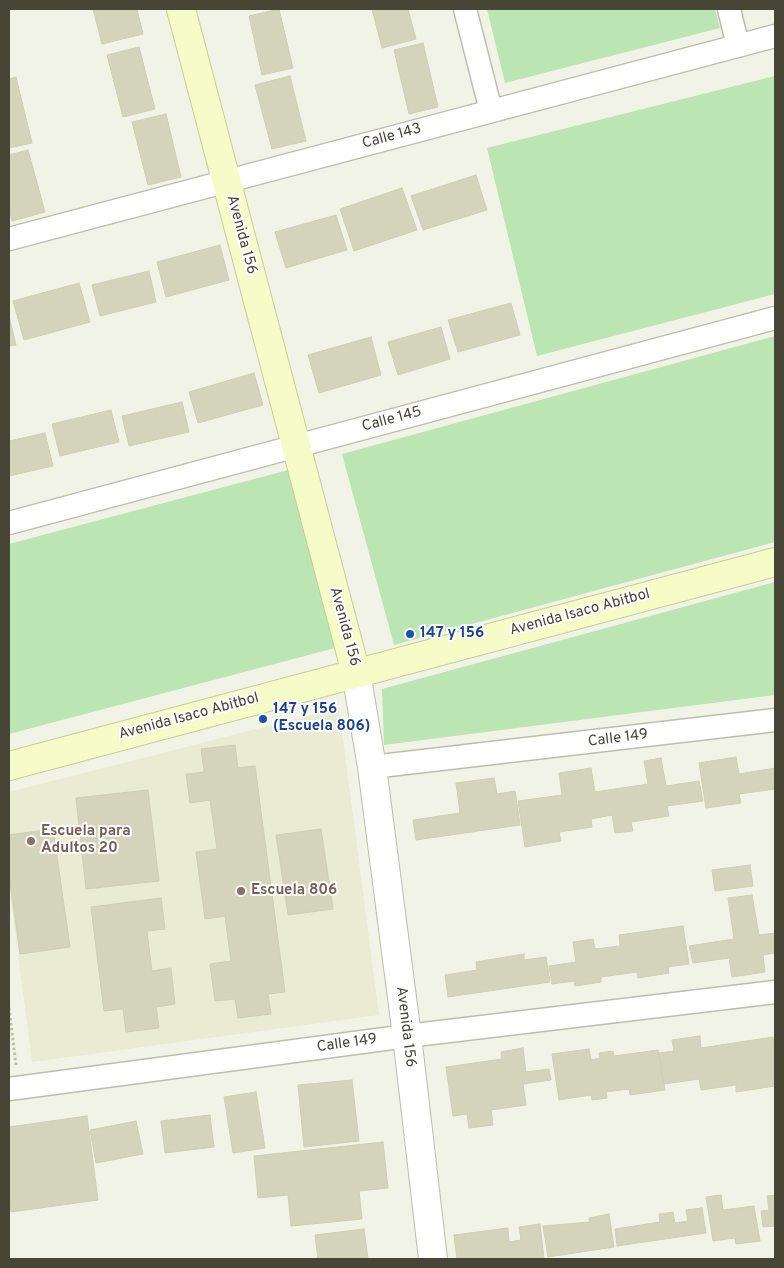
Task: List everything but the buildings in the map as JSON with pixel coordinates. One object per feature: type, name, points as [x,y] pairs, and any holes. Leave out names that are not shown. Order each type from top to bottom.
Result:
[{"type":"main road","name":"Avenida 156","points":[[181,9],[356,673]]},
{"type":"main road","name":"Avenida Isaco Abitbol","points":[[9,766],[775,562]]},
{"type":"street","points":[[465,9],[491,111]]},
{"type":"street","points":[[729,9],[738,46]]},
{"type":"street","name":"Calle 143","points":[[9,239],[775,36]]},
{"type":"street","name":"Calle 145","points":[[9,523],[775,318]]},
{"type":"street","name":"Avenida 156","points":[[356,673],[372,767],[407,1036],[432,1259]]},
{"type":"street","name":"Calle 149","points":[[372,767],[775,720]]},
{"type":"street","name":"Calle 149","points":[[14,1089],[407,1036],[775,992]]},
{"type":"path","points":[[9,1008],[14,1089]]},
{"type":"shaded area","points":[[339,708],[379,1015],[32,1062],[9,885],[9,792]]},
{"type":"green space","points":[[487,9],[715,9],[720,28],[505,83]]},
{"type":"green space","points":[[775,76],[775,294],[537,356],[487,148]]},
{"type":"green space","points":[[775,336],[775,542],[394,645],[342,454]]},
{"type":"green space","points":[[288,470],[335,648],[9,734],[9,544]]},
{"type":"green space","points":[[775,582],[775,695],[384,745],[382,689]]},
{"type":"place","name":"147 y 156","points":[[410,634]]},
{"type":"place","name":"147 y 156 (Escuela 806)","points":[[263,719]]},
{"type":"place","name":"Escuela para Adultos 20","points":[[31,841]]},
{"type":"place","name":"Escuela 806","points":[[241,891]]}]
